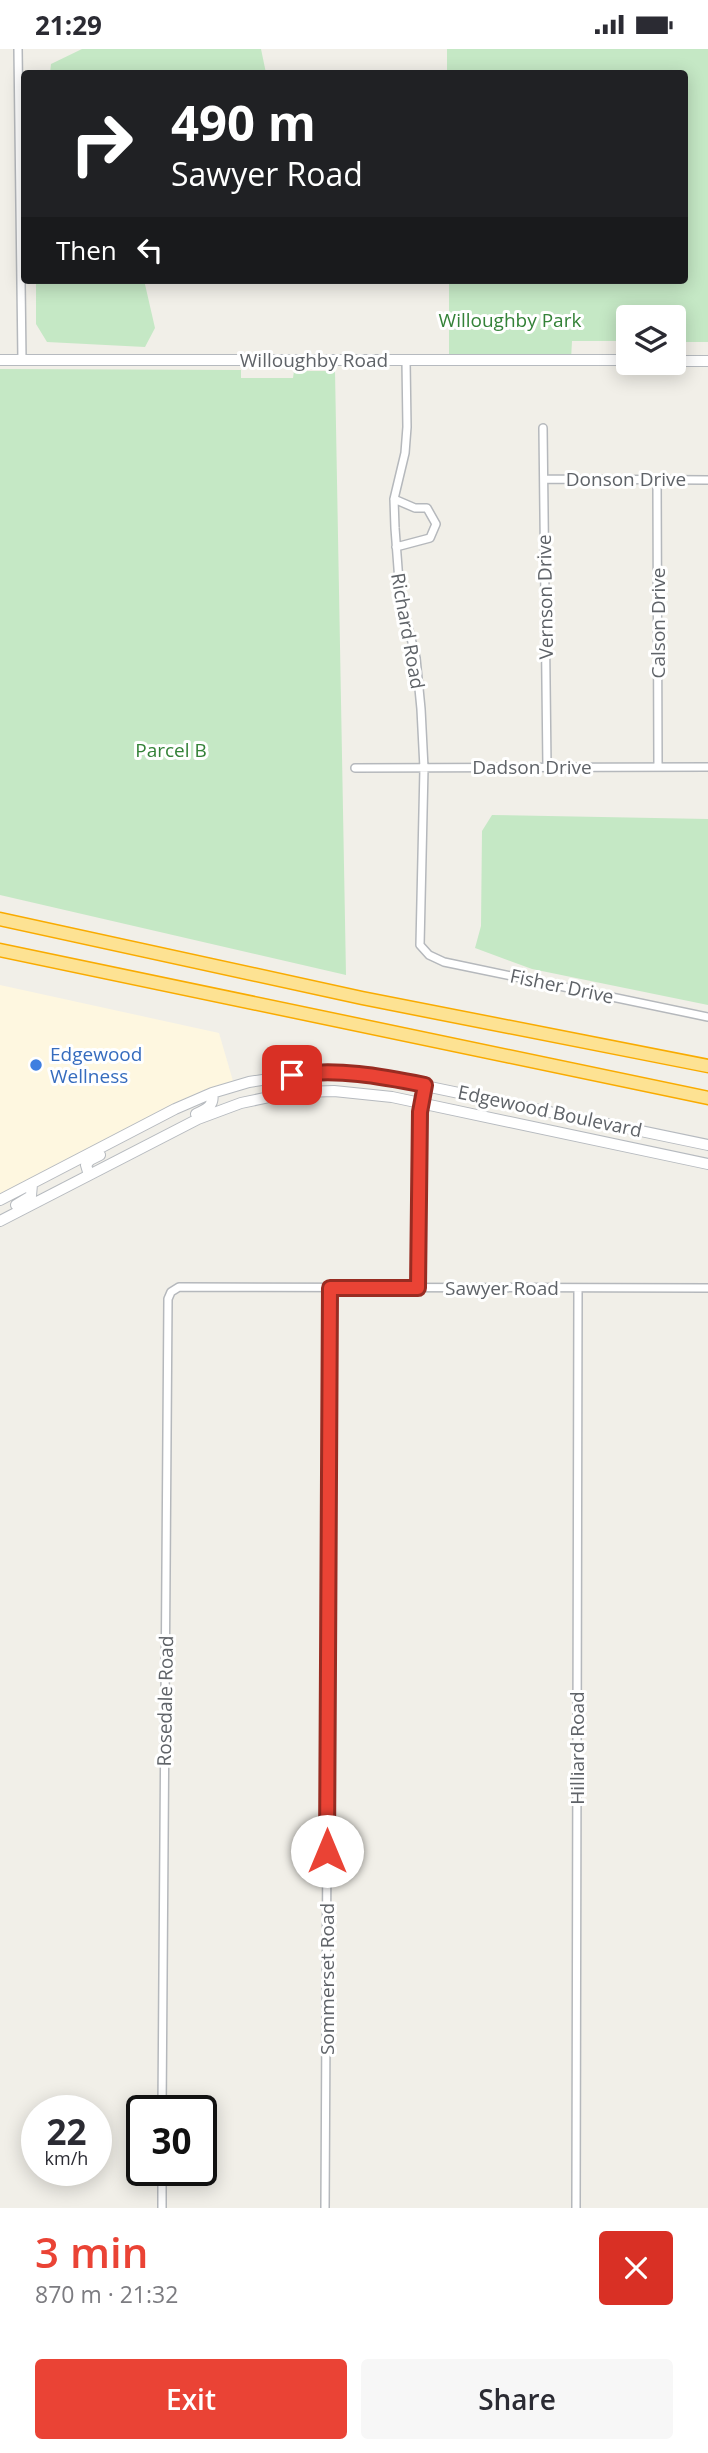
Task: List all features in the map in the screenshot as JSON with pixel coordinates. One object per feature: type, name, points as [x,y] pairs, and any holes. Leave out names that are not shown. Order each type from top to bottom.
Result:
[{"type":"highway","points":[[0,919],[362,998],[708,1066]]},
{"type":"highway","points":[[0,950],[708,1098]]},
{"type":"street","points":[[18,49],[21,282]]},
{"type":"street","points":[[21,284],[22,360]]},
{"type":"street","name":"Willoughby Road","points":[[0,360],[616,361]]},
{"type":"street","name":"Richard Road","points":[[406,361],[406,440],[394,499],[400,595],[416,658],[424,768],[420,945]]},
{"type":"street","points":[[686,361],[708,361]]},
{"type":"street","name":"Vernson Drive","points":[[543,428],[547,767]]},
{"type":"street","name":"Donson Drive","points":[[544,479],[708,480]]},
{"type":"street","name":"Calson Drive","points":[[657,480],[658,767]]},
{"type":"street","points":[[394,499],[415,507],[427,507],[436,524],[430,538],[396,547]]},
{"type":"street","name":"Dadson Drive","points":[[355,768],[708,767]]},
{"type":"street","name":"Fisher Drive","points":[[420,945],[429,955],[444,962],[708,1017]]},
{"type":"street","name":"Edgewood Boulevard","points":[[0,1200],[139,1127],[212,1093],[249,1082],[307,1073],[357,1073],[425,1085],[708,1145]]},
{"type":"street","points":[[418,1288],[421,1103],[425,1085]]},
{"type":"street","points":[[0,1221],[198,1119],[241,1103],[274,1096],[334,1091],[365,1093],[421,1103],[708,1164]]},
{"type":"street","points":[[153,1142],[162,1130],[206,1109],[214,1099],[212,1093]]},
{"type":"street","points":[[89,1175],[86,1165],[90,1160],[135,1137],[139,1127]]},
{"type":"street","points":[[0,1214],[31,1196],[32,1184]]},
{"type":"street","name":"Sawyer Road","points":[[172,1292],[179,1287],[708,1288]]},
{"type":"street","name":"Sommerset Road","points":[[325,2208],[330,1288]]},
{"type":"street","name":"Hilliard Road","points":[[576,2208],[578,1288]]},
{"type":"street","name":"Rosedale Road","points":[[162,2095],[168,1299],[172,1292]]},
{"type":"street","points":[[162,2186],[162,2208]]},
{"type":"shaded area","points":[[0,985],[219,1033],[233,1081],[204,1090],[0,1194]]},
{"type":"green space","points":[[82,49],[261,49],[265,70],[50,70],[51,64]]},
{"type":"green space","name":"Willoughby Park","points":[[447,49],[708,49],[708,342],[686,342],[686,305],[616,305],[616,341],[572,341],[571,360],[449,360],[449,284],[688,284],[688,70],[447,70]]},
{"type":"green space","points":[[36,284],[145,284],[155,328],[145,347],[47,342],[36,324]]},
{"type":"green space","name":"Parcel B","points":[[0,369],[241,370],[241,378],[293,378],[294,371],[335,371],[346,975],[0,895]]},
{"type":"green space","points":[[492,815],[708,819],[708,1005],[532,969],[475,948],[481,926],[482,831]]},
{"type":"place","name":"Edgewood Wellness","points":[[36,1065]]},
{"type":"route","points":[[292,1075],[357,1073],[425,1085],[420,1112],[418,1288],[330,1288],[327,1851]]}]
